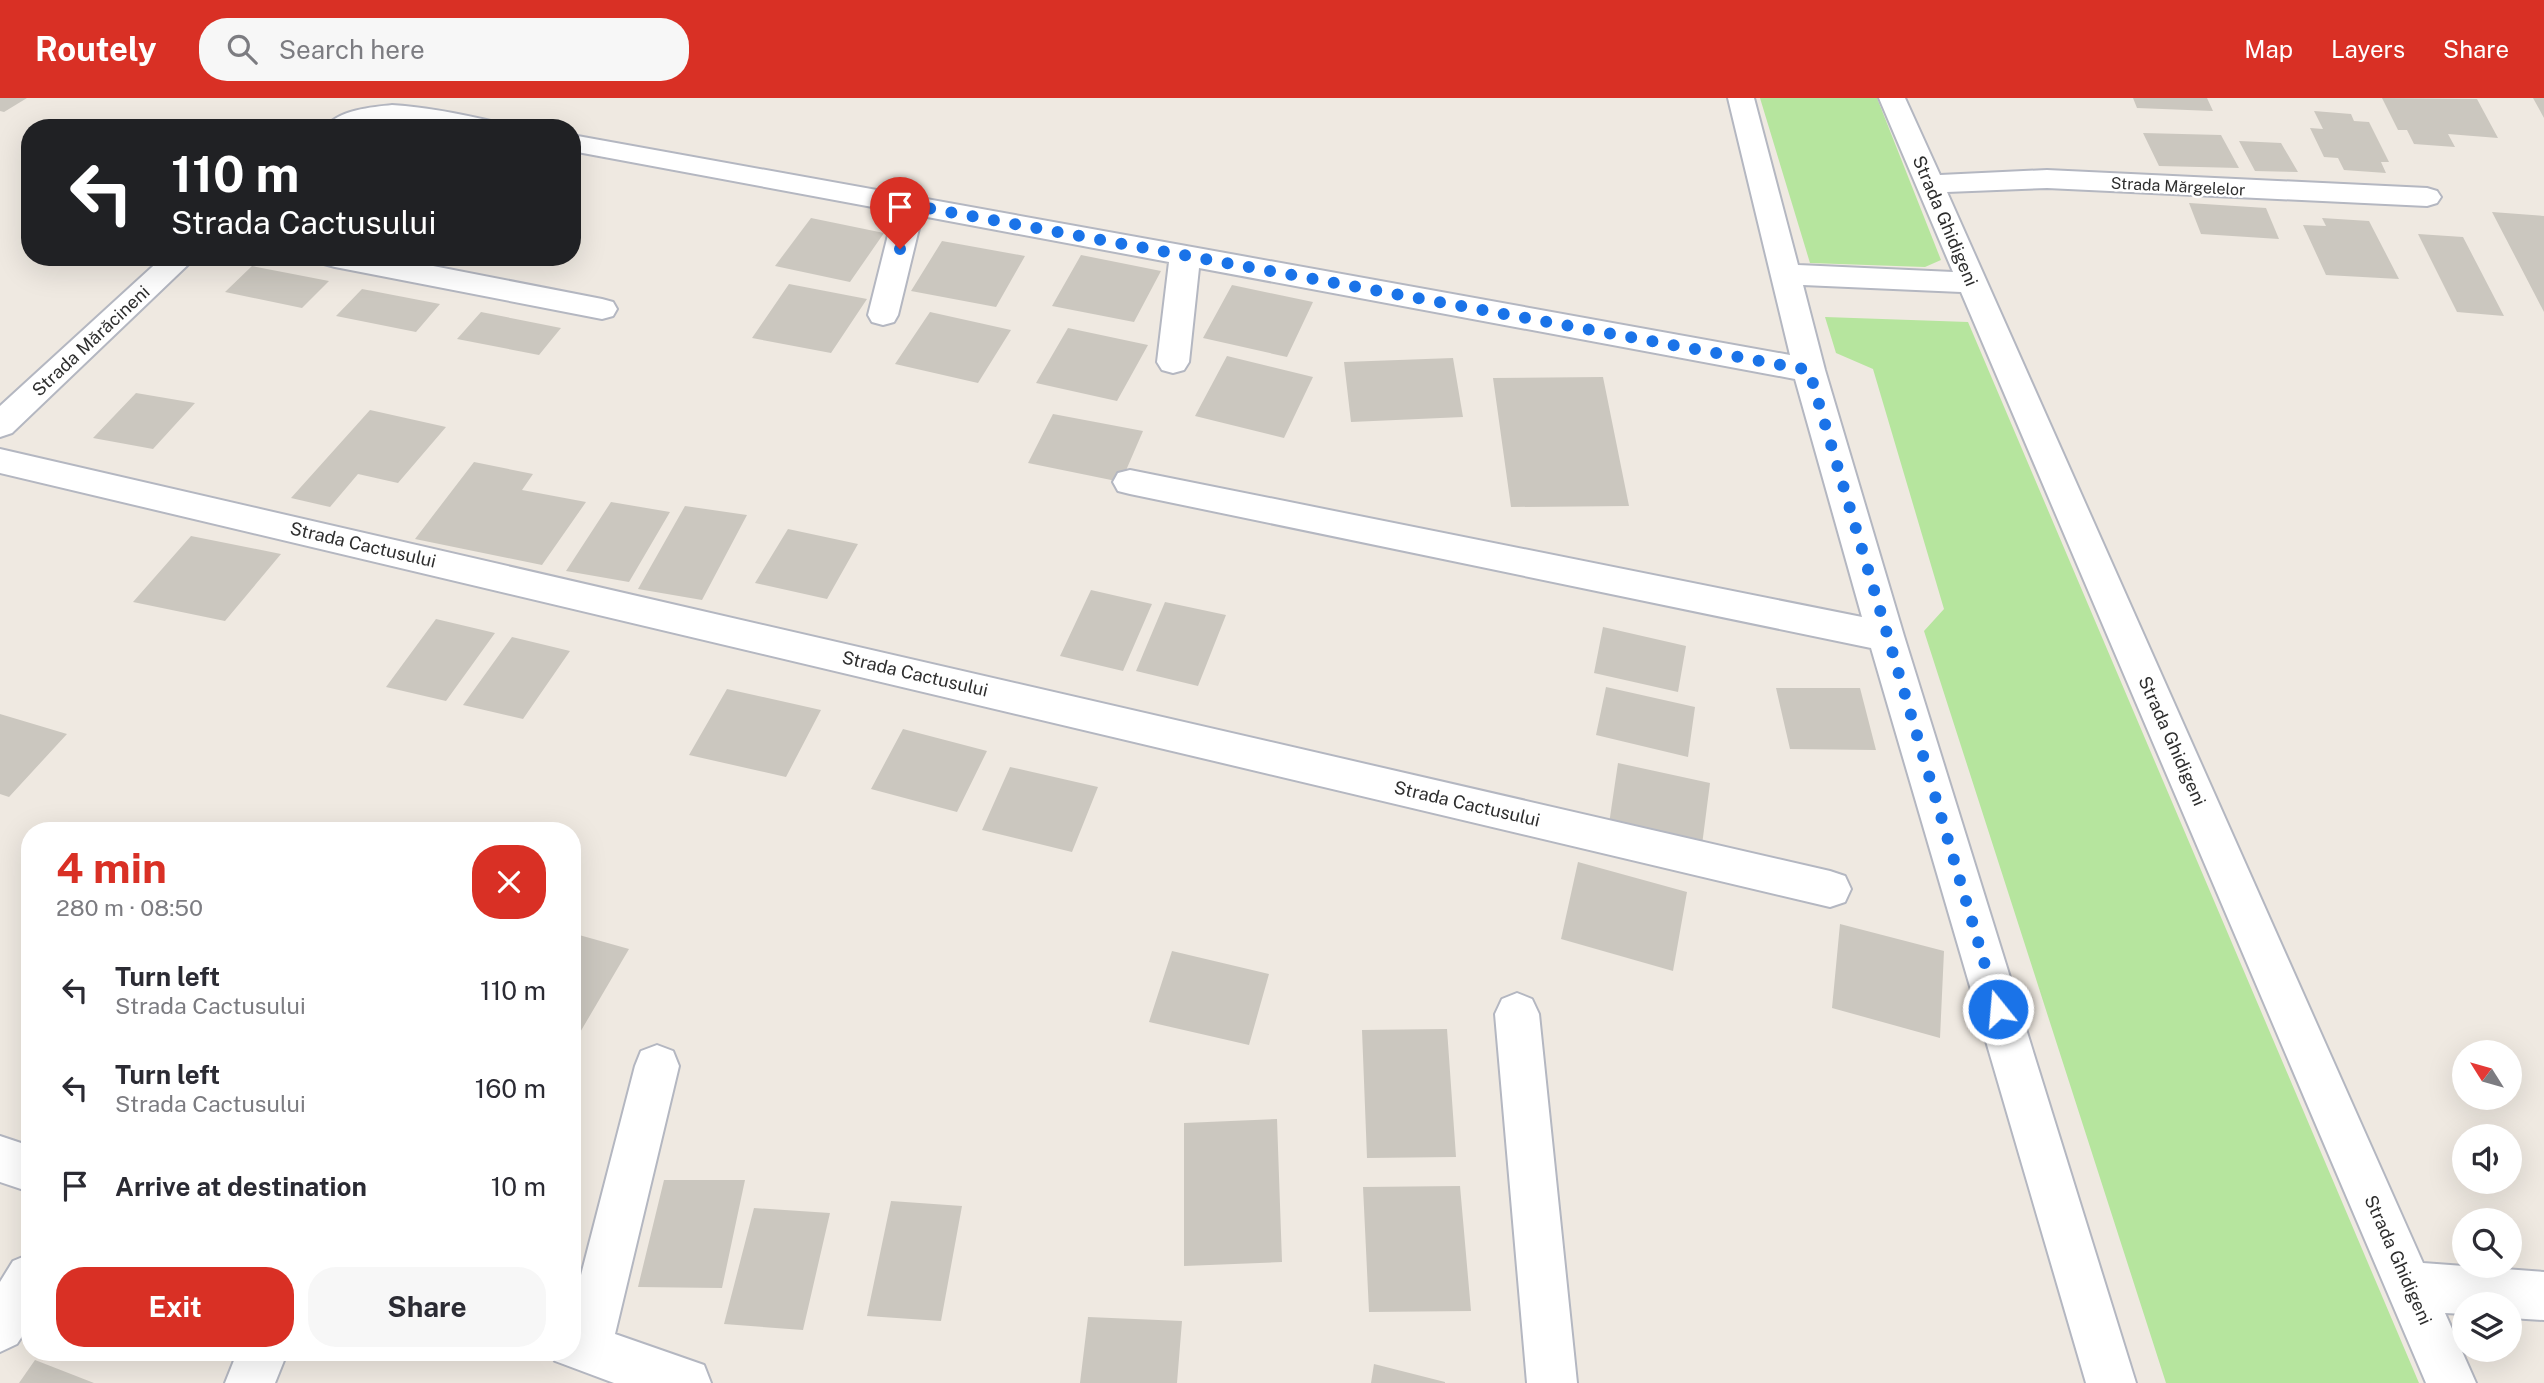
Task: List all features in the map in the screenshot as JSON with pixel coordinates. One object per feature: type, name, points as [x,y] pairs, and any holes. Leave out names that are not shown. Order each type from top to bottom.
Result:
[{"type":"street","points":[[1741,98],[1809,370],[2110,1383]]},
{"type":"street","name":"Strada Ghidigeni","points":[[1892,98],[2451,1383]]},
{"type":"street","points":[[357,119],[402,105],[453,119]]},
{"type":"street","points":[[581,146],[1809,370]]},
{"type":"street","name":"Strada Mărgelelor","points":[[1929,184],[2047,180],[2427,197]]},
{"type":"street","points":[[883,315],[911,205]]},
{"type":"street","points":[[1173,362],[1185,256]]},
{"type":"street","name":"Strada Mărăcineni","points":[[0,425],[171,266]]},
{"type":"street","points":[[381,266],[602,309]]},
{"type":"street","points":[[1786,274],[1973,284]]},
{"type":"street","name":"Strada Cactusului","points":[[0,461],[1830,888]]},
{"type":"street","points":[[1130,482],[1886,636]]},
{"type":"street","points":[[1517,1014],[1552,1383]]},
{"type":"street","points":[[581,1342],[657,1066]]},
{"type":"street","points":[[0,1159],[21,1166]]},
{"type":"street","points":[[2409,1286],[2544,1296]]},
{"type":"street","points":[[0,1328],[21,1293]]},
{"type":"street","points":[[581,1346],[686,1383]]},
{"type":"street","points":[[250,1383],[258,1361]]},
{"type":"green space","points":[[1760,98],[1877,98],[1941,260],[1925,267],[1810,263]]},
{"type":"green space","points":[[1825,317],[1968,322],[2419,1383],[2166,1383],[1924,631],[1944,609],[1873,369],[1836,353]]},
{"type":"building","points":[[0,98],[27,98],[4,112],[0,111]]},
{"type":"building","points":[[2133,98],[2207,98],[2213,111],[2137,108]]},
{"type":"building","points":[[2382,98],[2477,99],[2498,138],[2448,134],[2455,147],[2414,144],[2407,130],[2398,130]]},
{"type":"building","points":[[2533,98],[2544,98],[2544,118]]},
{"type":"building","points":[[2314,111],[2351,114],[2354,121],[2369,122],[2389,162],[2381,162],[2386,173],[2344,170],[2338,158],[2324,157],[2310,128],[2323,129]]},
{"type":"building","points":[[2143,133],[2221,135],[2239,168],[2159,166]]},
{"type":"building","points":[[2239,141],[2281,143],[2298,172],[2255,171]]},
{"type":"building","points":[[2189,203],[2266,208],[2279,239],[2201,234]]},
{"type":"building","points":[[2492,212],[2544,216],[2544,312]]},
{"type":"building","points":[[811,218],[884,233],[850,282],[775,266]]},
{"type":"building","points":[[2322,218],[2369,221],[2399,279],[2326,275],[2303,225],[2326,226]]},
{"type":"building","points":[[2418,234],[2463,237],[2504,316],[2457,312]]},
{"type":"building","points":[[942,241],[1025,256],[996,307],[911,291]]},
{"type":"building","points":[[1081,255],[1161,271],[1134,322],[1052,306]]},
{"type":"building","points":[[252,266],[329,281],[302,308],[225,292]]},
{"type":"building","points":[[789,284],[867,299],[831,353],[752,338]]},
{"type":"building","points":[[1232,285],[1313,302],[1287,357],[1203,338]]},
{"type":"building","points":[[362,289],[440,304],[416,332],[336,316]]},
{"type":"building","points":[[481,312],[561,328],[539,355],[457,339]]},
{"type":"building","points":[[930,312],[1011,330],[978,383],[895,364]]},
{"type":"building","points":[[1068,328],[1148,345],[1117,401],[1036,383]]},
{"type":"building","points":[[1227,356],[1313,377],[1284,438],[1195,416]]},
{"type":"building","points":[[1453,358],[1463,417],[1351,422],[1344,362]]},
{"type":"building","points":[[1603,377],[1629,506],[1511,507],[1493,378]]},
{"type":"building","points":[[136,393],[195,403],[153,449],[93,438]]},
{"type":"building","points":[[370,410],[446,427],[398,483],[358,474],[330,507],[291,498]]},
{"type":"building","points":[[1053,414],[1143,431],[1121,482],[1028,463]]},
{"type":"building","points":[[474,462],[533,474],[522,490],[586,502],[542,565],[415,539]]},
{"type":"building","points":[[611,502],[670,512],[629,582],[566,571]]},
{"type":"building","points":[[685,506],[747,515],[702,600],[638,589]]},
{"type":"building","points":[[788,529],[858,544],[827,599],[755,583]]},
{"type":"building","points":[[191,536],[281,554],[225,621],[133,602]]},
{"type":"building","points":[[1091,590],[1152,604],[1123,671],[1060,656]]},
{"type":"building","points":[[1165,602],[1226,615],[1198,686],[1136,671]]},
{"type":"building","points":[[436,619],[495,633],[446,701],[386,687]]},
{"type":"building","points":[[1603,627],[1686,646],[1678,692],[1594,673]]},
{"type":"building","points":[[512,637],[570,651],[523,719],[463,705]]},
{"type":"building","points":[[1606,687],[1695,707],[1688,757],[1596,735]]},
{"type":"building","points":[[1776,688],[1860,688],[1876,750],[1790,749]]},
{"type":"building","points":[[727,689],[821,710],[786,777],[689,755]]},
{"type":"building","points":[[0,714],[67,734],[9,797],[0,794]]},
{"type":"building","points":[[903,729],[987,751],[957,812],[871,789]]},
{"type":"building","points":[[1618,763],[1710,783],[1702,845],[1609,824]]},
{"type":"building","points":[[1010,767],[1098,787],[1072,852],[982,830]]},
{"type":"building","points":[[1578,862],[1687,892],[1673,971],[1561,939]]},
{"type":"building","points":[[1840,924],[1944,951],[1940,1038],[1832,1008]]},
{"type":"building","points":[[581,936],[629,949],[581,1031]]},
{"type":"building","points":[[1172,951],[1269,974],[1249,1045],[1149,1022]]},
{"type":"building","points":[[1447,1029],[1456,1157],[1367,1158],[1362,1030]]},
{"type":"building","points":[[1277,1119],[1282,1262],[1184,1266],[1184,1123]]},
{"type":"building","points":[[664,1180],[745,1180],[722,1288],[638,1287]]},
{"type":"building","points":[[1460,1186],[1471,1311],[1369,1312],[1363,1187]]},
{"type":"building","points":[[891,1201],[962,1206],[941,1321],[867,1316]]},
{"type":"building","points":[[754,1208],[830,1213],[803,1330],[724,1324]]},
{"type":"building","points":[[1088,1317],[1182,1321],[1177,1383],[1080,1383]]},
{"type":"building","points":[[34,1361],[38,1361],[94,1383],[19,1383]]},
{"type":"building","points":[[1374,1364],[1445,1382],[1445,1383],[1371,1383]]},
{"type":"route","points":[[900,249],[911,205],[1809,370],[1998,1009]]}]
